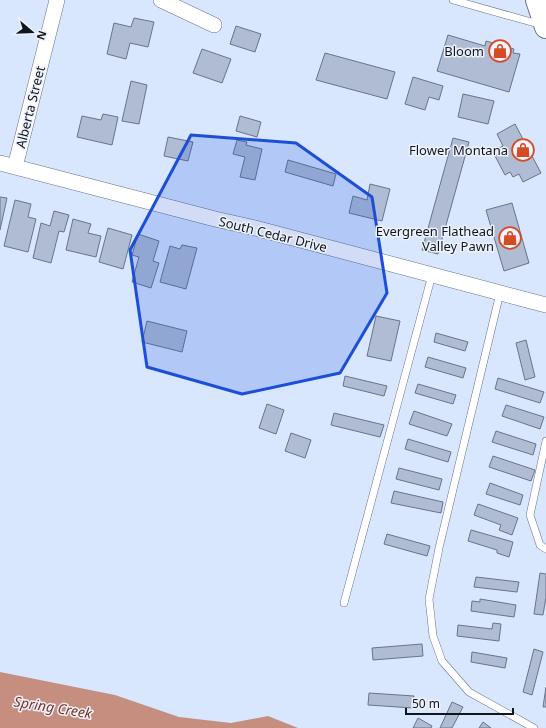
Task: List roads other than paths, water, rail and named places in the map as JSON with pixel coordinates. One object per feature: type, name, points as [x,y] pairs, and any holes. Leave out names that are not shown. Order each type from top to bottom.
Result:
[{"type":"main road","points":[[537,0],[546,26]]},
{"type":"street","name":"Alberta Street","points":[[15,167],[57,0]]},
{"type":"street","points":[[161,0],[214,25]]},
{"type":"street","name":"South Cedar Drive","points":[[0,164],[255,228],[546,305]]},
{"type":"lane","points":[[453,0],[546,26]]},
{"type":"lane","points":[[344,603],[432,275]]},
{"type":"lane","points":[[500,293],[439,548],[429,599],[433,636],[442,661],[469,692],[534,728]]},
{"type":"lane","points":[[546,441],[530,515],[540,545],[546,549]]},
{"type":"water","name":"Spring Creek","points":[[0,672],[115,695],[179,717],[231,723],[268,716],[298,728],[0,728]]},
{"type":"place","name":"Bloom","points":[[500,51]]},
{"type":"place","name":"Flower Montana","points":[[523,150]]},
{"type":"place","name":"Evergreen Flathead Valley Pawn","points":[[510,238]]}]
